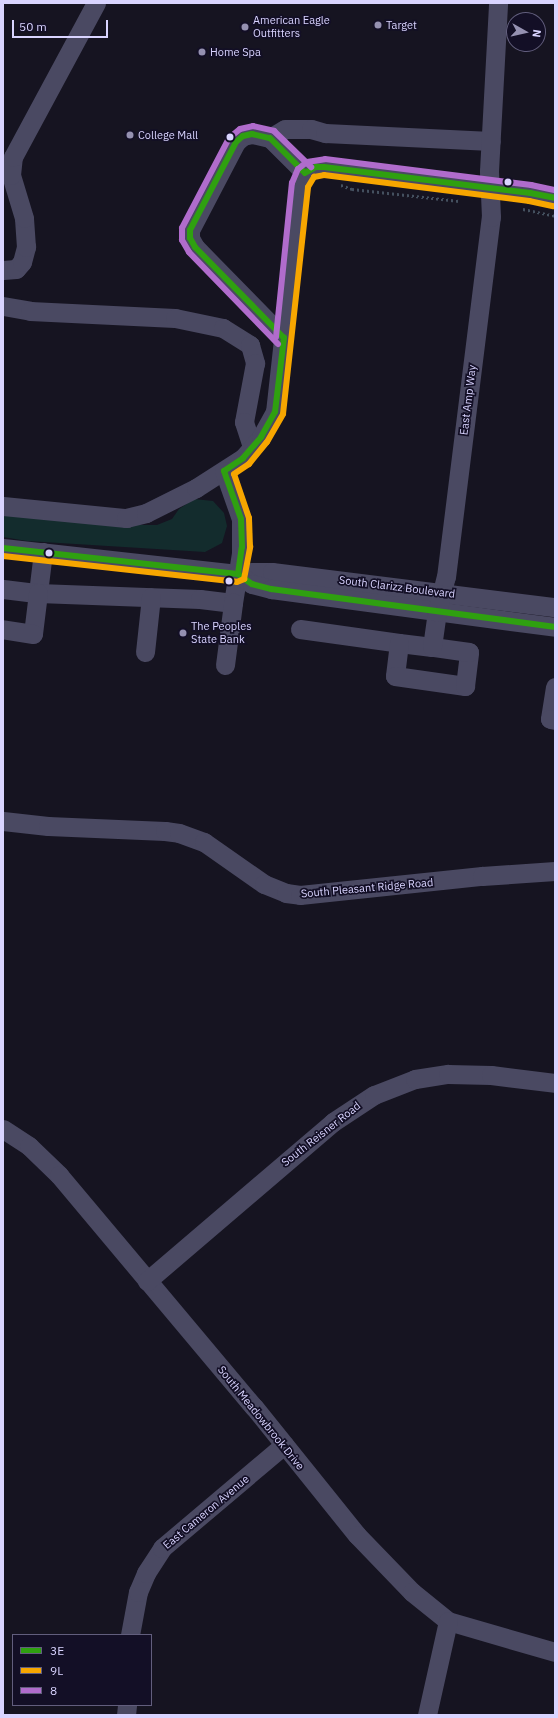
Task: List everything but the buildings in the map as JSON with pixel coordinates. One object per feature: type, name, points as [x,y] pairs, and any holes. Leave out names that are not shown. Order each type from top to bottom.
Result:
[{"type":"street","points":[[3,270],[16,269],[22,262],[26,247],[24,218],[11,174],[13,157],[96,3]]},
{"type":"street","name":"East Amp Way","points":[[432,647],[437,612],[446,577],[491,217],[491,141],[498,3]]},
{"type":"street","points":[[270,138],[285,129],[310,129],[325,133],[491,141]]},
{"type":"street","points":[[284,338],[195,247],[190,238],[190,230],[236,142],[243,136],[252,134],[270,138],[311,170],[490,188],[555,198]]},
{"type":"street","points":[[3,506],[126,518],[153,510],[196,488],[243,458],[261,437],[275,412],[300,185],[311,170]]},
{"type":"street","points":[[3,306],[30,311],[175,318],[223,328],[250,344],[255,363],[244,422],[252,447]]},
{"type":"street","points":[[224,471],[237,504],[241,519],[242,547],[225,665]]},
{"type":"street","name":"South Clarizz Boulevard","points":[[3,548],[238,574],[272,572],[555,607]]},
{"type":"street","points":[[3,630],[32,634],[43,552]]},
{"type":"street","name":"South Clarizz Boulevard","points":[[238,574],[252,584],[271,589],[555,628]]},
{"type":"street","points":[[3,589],[38,593],[200,599],[233,603]]},
{"type":"street","points":[[144,652],[151,597]]},
{"type":"street","points":[[300,629],[469,652],[465,686],[395,676],[399,643]]},
{"type":"street","points":[[553,720],[555,687]]},
{"type":"street","name":"South Pleasant Ridge Road","points":[[3,822],[48,826],[165,831],[179,834],[204,842],[264,884],[286,893],[300,895],[482,876],[555,871]]},
{"type":"street","name":"South Reisner Road","points":[[147,1281],[333,1122],[374,1095],[415,1079],[448,1074],[491,1075],[555,1082]]},
{"type":"street","name":"South Meadowbrook Drive","points":[[3,1129],[29,1146],[59,1175],[357,1535],[412,1592],[448,1622],[555,1652]]},
{"type":"street","name":"East Cameron Avenue","points":[[130,1634],[138,1592],[151,1564],[162,1548],[284,1445]]},
{"type":"street","points":[[427,1715],[448,1622]]},
{"type":"green space","points":[[194,499],[213,501],[224,513],[227,526],[222,543],[205,552],[27,541],[3,537],[3,513],[121,525],[157,525],[172,519],[179,509]]},
{"type":"transit line","name":"8","points":[[278,344],[189,252],[182,240],[182,228],[229,138],[240,129],[253,126],[274,131],[311,167]]},
{"type":"transit line","name":"3E","points":[[238,574],[242,547],[241,519],[224,471],[243,458],[261,437],[275,412],[284,338],[195,247],[190,238],[190,230],[236,142],[243,136],[252,134],[270,138],[305,173],[316,167],[324,167],[530,193],[555,198]]},
{"type":"transit line","name":"8","points":[[276,337],[292,183],[298,169],[307,162],[325,159],[531,185],[555,190]]},
{"type":"transit line","name":"9L","points":[[3,556],[237,582],[244,579],[250,547],[249,518],[234,474],[249,464],[267,442],[283,414],[308,187],[314,177],[324,175],[529,201],[553,206]]},
{"type":"transit line","name":"3E","points":[[3,548],[238,574],[252,584],[271,589],[555,627]]},
{"type":"place","name":"Target","points":[[378,25]]},
{"type":"place","name":"American Eagle Outfitters","points":[[245,27]]},
{"type":"place","name":"Home Spa","points":[[202,52]]},
{"type":"place","name":"College Mall","points":[[130,135]]},
{"type":"place","name":"The Peoples State Bank","points":[[183,633]]}]
